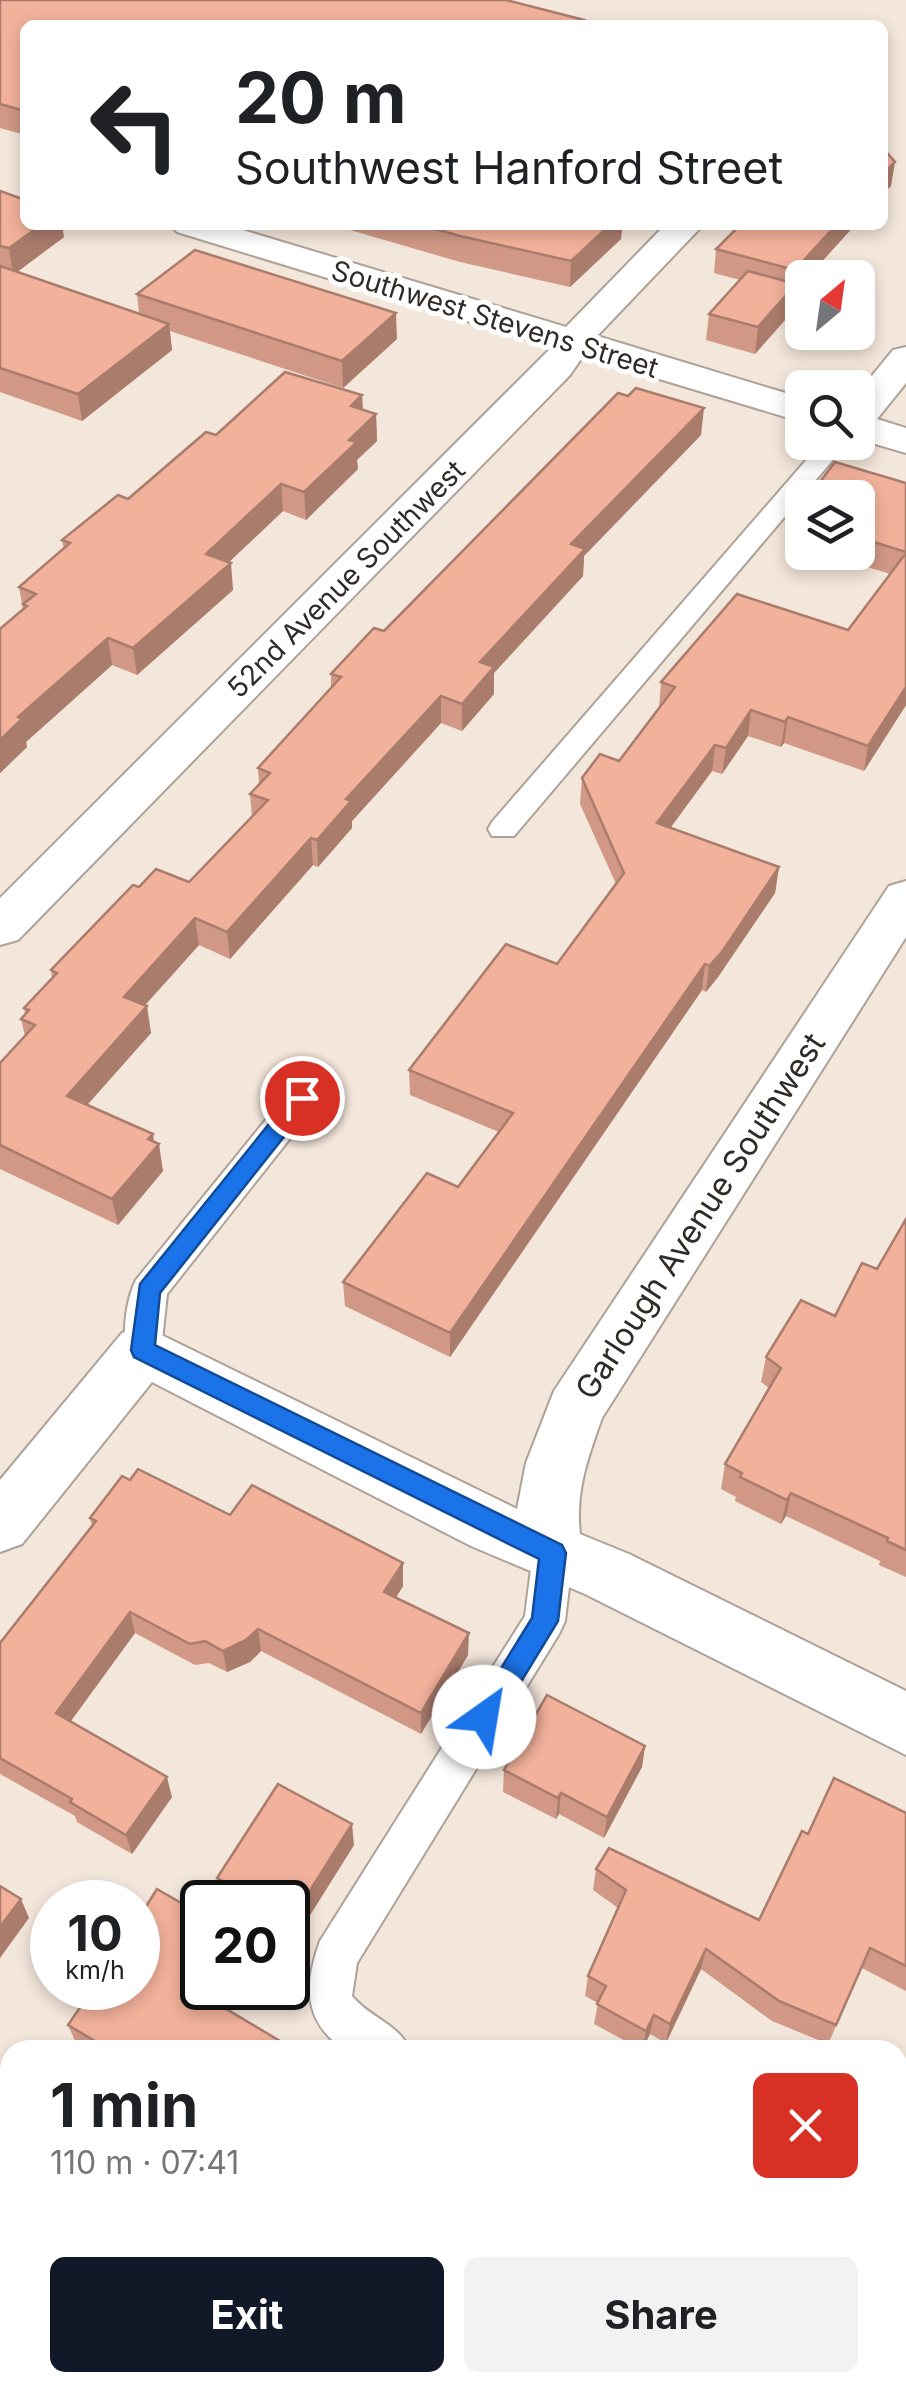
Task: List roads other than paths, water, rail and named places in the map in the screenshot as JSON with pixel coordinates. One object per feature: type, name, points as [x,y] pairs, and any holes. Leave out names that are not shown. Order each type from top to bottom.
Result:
[{"type":"street","name":"Southwest Stevens Street","points":[[205,230],[785,405]]},
{"type":"street","name":"52nd Avenue Southwest","points":[[0,928],[557,367],[588,322],[680,230]]},
{"type":"street","points":[[875,395],[906,358]]},
{"type":"street","points":[[875,431],[906,441]]},
{"type":"street","name":"Garlough Avenue Southwest","points":[[553,1553],[545,1521],[548,1487],[576,1409],[906,898]]},
{"type":"street","points":[[0,1525],[143,1350],[553,1553],[607,1574],[906,1724]]},
{"type":"lane","points":[[503,829],[821,460]]},
{"type":"lane","points":[[143,1350],[148,1290],[302,1098]]},
{"type":"lane","points":[[370,2040],[346,2026],[328,1999],[330,1972],[342,1941],[545,1621],[553,1553]]}]
